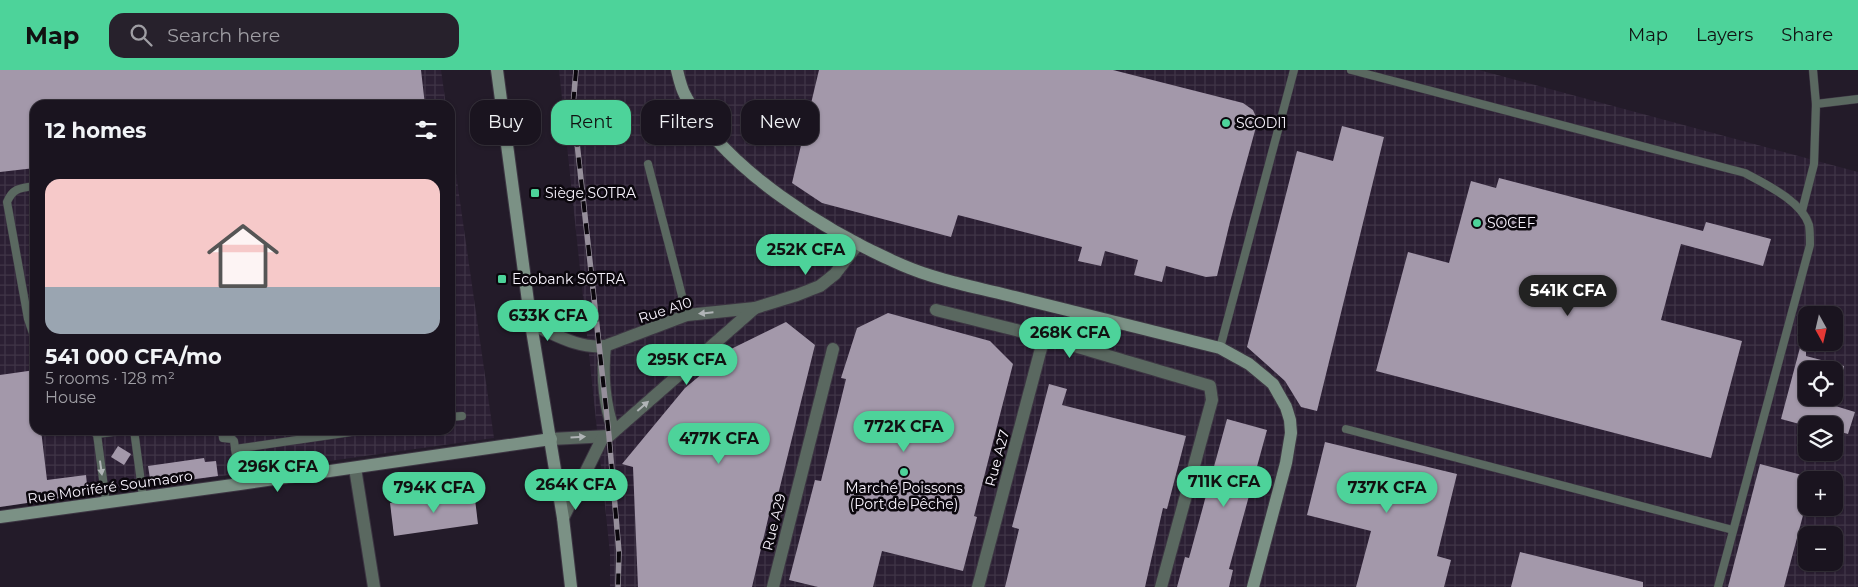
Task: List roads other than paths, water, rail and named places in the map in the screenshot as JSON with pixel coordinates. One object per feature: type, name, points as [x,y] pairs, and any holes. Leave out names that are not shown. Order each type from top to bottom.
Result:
[{"type":"street","points":[[496,70],[531,324],[563,518],[571,587]]},
{"type":"street","points":[[677,70],[685,95],[703,123],[740,164],[780,196],[858,244],[903,266],[952,281],[1220,348],[1249,364],[1272,384],[1286,407],[1291,433],[1286,463],[1253,587]]},
{"type":"street","name":"Rue A10","points":[[531,324],[581,346],[590,348],[605,346],[688,315],[755,308],[820,286],[836,274],[858,244]]},
{"type":"street","name":"Rue A10","points":[[563,518],[608,434],[755,308]]},
{"type":"street","points":[[936,310],[1044,337],[1210,386],[1212,400],[1161,587]]},
{"type":"street","name":"Rue A27","points":[[978,587],[1044,337]]},
{"type":"street","points":[[551,439],[608,434],[609,417],[604,380],[605,346]]},
{"type":"street","name":"Rue A29","points":[[773,587],[833,349]]},
{"type":"street","name":"Rue Moriféré Soumaoro","points":[[0,517],[551,439]]},
{"type":"street","points":[[355,468],[374,587]]},
{"type":"lane","points":[[1220,348],[1294,70]]},
{"type":"lane","points":[[1351,70],[1745,173],[1786,197],[1802,212],[1809,225],[1810,245],[1718,587]]},
{"type":"lane","points":[[1802,212],[1814,164],[1816,104],[1813,70]]},
{"type":"lane","points":[[1816,104],[1858,99]]},
{"type":"lane","points":[[648,164],[688,315]]},
{"type":"lane","points":[[30,187],[20,188],[10,193],[7,202],[30,325]]},
{"type":"lane","points":[[455,417],[462,416]]},
{"type":"lane","points":[[1346,429],[1733,530]]},
{"type":"lane","points":[[95,435],[106,502]]},
{"type":"lane","points":[[135,435],[143,497]]},
{"type":"lane","points":[[223,435],[223,438],[234,439],[240,484]]},
{"type":"lane","points":[[236,449],[331,435]]},
{"type":"railway","points":[[576,70],[573,106],[609,436],[619,552],[618,587]]},
{"type":"place","name":"SCODI1","points":[[1226,123]]},
{"type":"place","name":"Siège SOTRA","points":[[535,193]]},
{"type":"place","name":"SOCEF","points":[[1477,223]]},
{"type":"place","name":"Ecobank SOTRA","points":[[502,279]]},
{"type":"place","name":"Marché Poissons (Port de Pêche)","points":[[904,472]]}]
